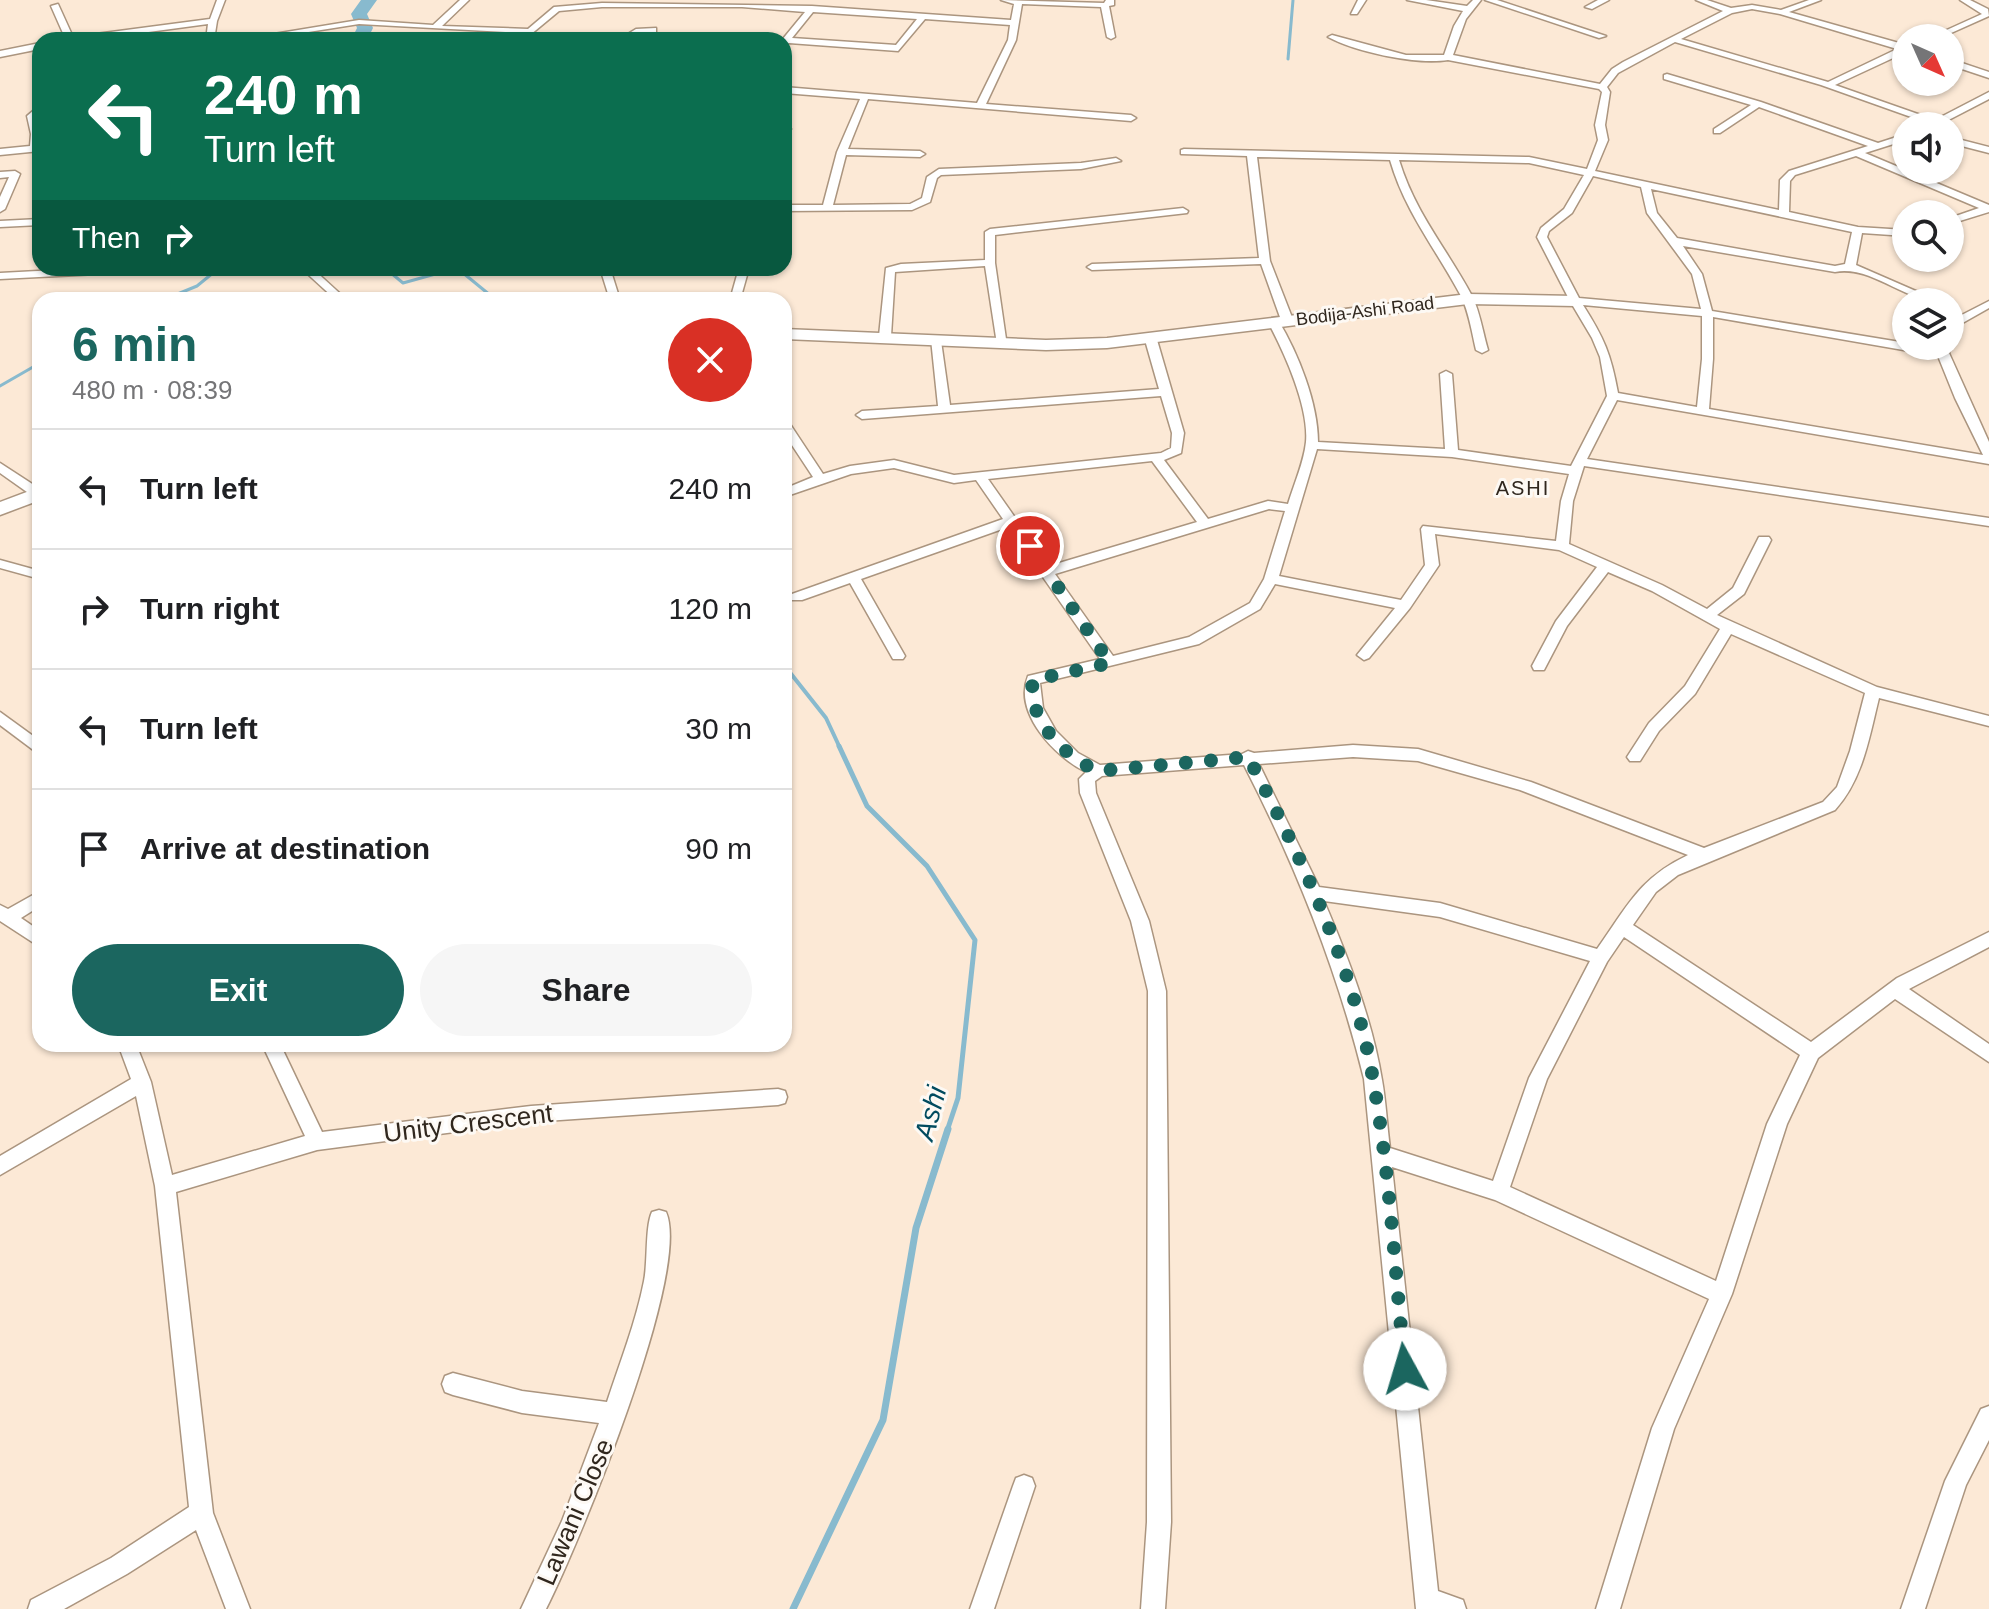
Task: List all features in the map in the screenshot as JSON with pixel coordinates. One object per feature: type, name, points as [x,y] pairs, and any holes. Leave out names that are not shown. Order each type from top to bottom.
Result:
[{"type":"street","points":[[211,32],[221,0]]},
{"type":"street","points":[[435,28],[465,0]]},
{"type":"street","points":[[839,9],[845,0]]},
{"type":"street","points":[[1005,0],[1108,3],[1111,37]]},
{"type":"street","points":[[1354,12],[1362,0]]},
{"type":"street","points":[[1411,0],[1468,9]]},
{"type":"street","points":[[1448,57],[1454,35],[1468,9],[1477,0]]},
{"type":"street","points":[[1489,0],[1602,36]]},
{"type":"street","points":[[1589,7],[1605,0]]},
{"type":"street","points":[[1700,0],[1730,11]]},
{"type":"street","points":[[1781,12],[1817,0]]},
{"type":"street","points":[[1964,0],[1985,11],[1986,15],[1964,25]]},
{"type":"street","points":[[298,32],[362,23],[527,31],[549,13],[567,6],[726,2],[1016,23]]},
{"type":"street","points":[[980,106],[1009,48],[1018,2]]},
{"type":"street","points":[[55,6],[67,32]]},
{"type":"street","points":[[1602,87],[1620,68],[1672,39],[1730,11],[1752,7],[1781,12],[1892,44]]},
{"type":"street","points":[[792,33],[812,8]]},
{"type":"street","points":[[792,42],[898,48],[924,16]]},
{"type":"street","points":[[131,32],[213,21]]},
{"type":"street","points":[[637,32],[653,30]]},
{"type":"street","points":[[1332,37],[1430,61]]},
{"type":"street","points":[[1672,39],[1825,85],[1900,112]]},
{"type":"street","points":[[0,54],[32,48]]},
{"type":"street","points":[[1825,85],[1892,54]]},
{"type":"street","points":[[1412,73],[1430,61],[1448,57],[1602,87],[1606,92],[1600,125],[1603,140],[1590,173],[1568,211],[1545,230],[1542,237],[1598,338],[1606,357],[1613,396],[1578,467],[1567,501],[1562,546]]},
{"type":"street","points":[[1964,67],[1989,75]]},
{"type":"street","points":[[1667,77],[1758,104],[1880,147]]},
{"type":"street","points":[[792,91],[1131,118]]},
{"type":"street","points":[[1956,112],[1989,95]]},
{"type":"street","points":[[827,209],[842,152],[865,97]]},
{"type":"street","points":[[1717,131],[1758,104]]},
{"type":"street","points":[[1784,213],[1785,180],[1792,173],[1892,142]]},
{"type":"street","points":[[1964,144],[1989,150]]},
{"type":"street","points":[[0,152],[32,149]]},
{"type":"street","points":[[842,152],[920,154]]},
{"type":"street","points":[[1184,152],[1252,156],[1393,155],[1529,160],[1858,230],[1892,232]]},
{"type":"street","points":[[1857,153],[1988,209]]},
{"type":"street","points":[[1393,155],[1402,185],[1420,222],[1468,299],[1482,350]]},
{"type":"street","points":[[1252,156],[1265,261],[1312,418],[1312,445],[1271,579],[1255,606],[1194,641],[1033,680],[1031,697],[1041,719],[1054,739],[1080,763],[1098,771],[1353,751],[1418,755],[1525,786],[1704,855]]},
{"type":"street","points":[[792,208],[885,209],[922,204],[927,200],[932,177],[939,172],[1081,166],[1116,161]]},
{"type":"street","points":[[0,175],[15,174],[0,209]]},
{"type":"street","points":[[1646,185],[1647,206],[1652,219],[1674,241],[1697,274],[1706,313],[1707,359],[1703,410]]},
{"type":"street","points":[[1964,217],[1988,209]]},
{"type":"street","points":[[1003,344],[988,236],[996,230],[1183,211]]},
{"type":"street","points":[[0,224],[32,222]]},
{"type":"street","points":[[1850,266],[1858,230]]},
{"type":"street","points":[[1674,241],[1835,269],[1850,266],[1903,288]]},
{"type":"street","points":[[1092,267],[1265,261]]},
{"type":"street","points":[[885,336],[890,270],[990,263]]},
{"type":"street","points":[[0,276],[32,274]]},
{"type":"street","points":[[315,276],[333,292]]},
{"type":"street","name":"Bodija-Ashi Road","points":[[792,334],[1060,345],[1151,340],[1468,299],[1575,301],[1706,313],[1892,342]]},
{"type":"street","points":[[1966,315],[1989,304]]},
{"type":"street","points":[[792,490],[850,470],[894,464],[954,479],[1173,454],[1179,444],[1151,340]]},
{"type":"street","points":[[935,341],[945,410]]},
{"type":"street","points":[[1948,360],[1961,398],[1989,457]]},
{"type":"street","points":[[1446,374],[1452,453]]},
{"type":"street","points":[[862,415],[1167,392]]},
{"type":"street","points":[[1613,396],[1989,457]]},
{"type":"street","points":[[792,436],[820,479]]},
{"type":"street","points":[[1312,445],[1452,453],[1578,467],[1621,466],[1989,522]]},
{"type":"street","points":[[1155,457],[1206,525]]},
{"type":"street","points":[[0,467],[32,489]]},
{"type":"street","points":[[979,476],[1049,571],[1110,663]]},
{"type":"street","points":[[0,509],[32,497]]},
{"type":"street","points":[[1049,571],[1268,505],[1292,508]]},
{"type":"street","points":[[797,597],[1011,521]]},
{"type":"street","points":[[1364,655],[1405,605],[1432,565],[1428,529],[1562,546],[1657,588],[1728,627],[1873,691],[1989,721]]},
{"type":"street","points":[[1707,616],[1739,591],[1764,540]]},
{"type":"street","points":[[0,564],[32,573]]},
{"type":"street","points":[[1539,666],[1561,624],[1606,565]]},
{"type":"street","points":[[853,577],[898,656]]},
{"type":"street","points":[[1271,579],[1405,605]]},
{"type":"street","points":[[1635,757],[1654,727],[1690,690],[1728,627]]},
{"type":"street","points":[[1499,1192],[1538,1078],[1601,957],[1650,887],[1672,870],[1704,855],[1829,806],[1844,790],[1858,751],[1873,691]]},
{"type":"street","points":[[0,717],[32,743]]},
{"type":"street","points":[[1248,757],[1315,893],[1363,1033],[1373,1079],[1383,1155],[1428,1604],[1454,1609]]},
{"type":"street","points":[[1098,771],[1087,779],[1088,793],[1140,921],[1157,991],[1159,1522],[1153,1609]]},
{"type":"street","points":[[1315,893],[1440,910],[1601,957]]},
{"type":"street","points":[[32,902],[4,915],[32,934]]},
{"type":"street","points":[[1622,927],[1811,1052]]},
{"type":"street","points":[[1608,1609],[1663,1428],[1722,1294],[1777,1124],[1811,1052],[1895,989],[1989,939]]},
{"type":"street","points":[[1895,989],[1989,1054]]},
{"type":"street","points":[[130,1052],[142,1082],[165,1186],[201,1513],[238,1609]]},
{"type":"street","points":[[275,1052],[317,1141]]},
{"type":"street","points":[[0,1166],[142,1082]]},
{"type":"street","name":"Unity Crescent","points":[[165,1186],[317,1141],[531,1114],[778,1097]]},
{"type":"street","points":[[1383,1155],[1499,1192],[1722,1294]]},
{"type":"street","name":"Lawani Close","points":[[533,1609],[600,1454],[654,1292],[660,1242],[659,1219]]},
{"type":"street","points":[[453,1384],[522,1402],[613,1414]]},
{"type":"street","points":[[1913,1609],[1956,1481],[1989,1417]]},
{"type":"street","points":[[982,1609],[1024,1486]]},
{"type":"street","points":[[40,1609],[119,1566],[201,1513]]},
{"type":"waterway","points":[[363,32],[365,28],[359,14],[369,0]]},
{"type":"waterway","points":[[1288,59],[1293,0]]},
{"type":"waterway","points":[[182,292],[209,276]]},
{"type":"waterway","name":"Ashi","points":[[395,276],[403,283],[428,276]]},
{"type":"waterway","name":"Ashi","points":[[467,276],[486,292]]},
{"type":"waterway","points":[[0,386],[32,368]]},
{"type":"waterway","name":"Ashi","points":[[792,675],[826,718],[840,748]]},
{"type":"waterway","name":"Ashi","points":[[839,746],[867,806],[927,866],[975,940],[958,1098],[947,1131]]},
{"type":"waterway","name":"Ashi","points":[[793,1609],[883,1420],[916,1228],[948,1129]]},
{"type":"district","name":"ASHI","points":[[1523,488]]},
{"type":"route","points":[[1030,546],[1110,663],[1033,680],[1031,697],[1054,739],[1080,763],[1098,771],[1248,757],[1282,820],[1315,893],[1363,1033],[1373,1079],[1383,1155],[1405,1369]]}]
